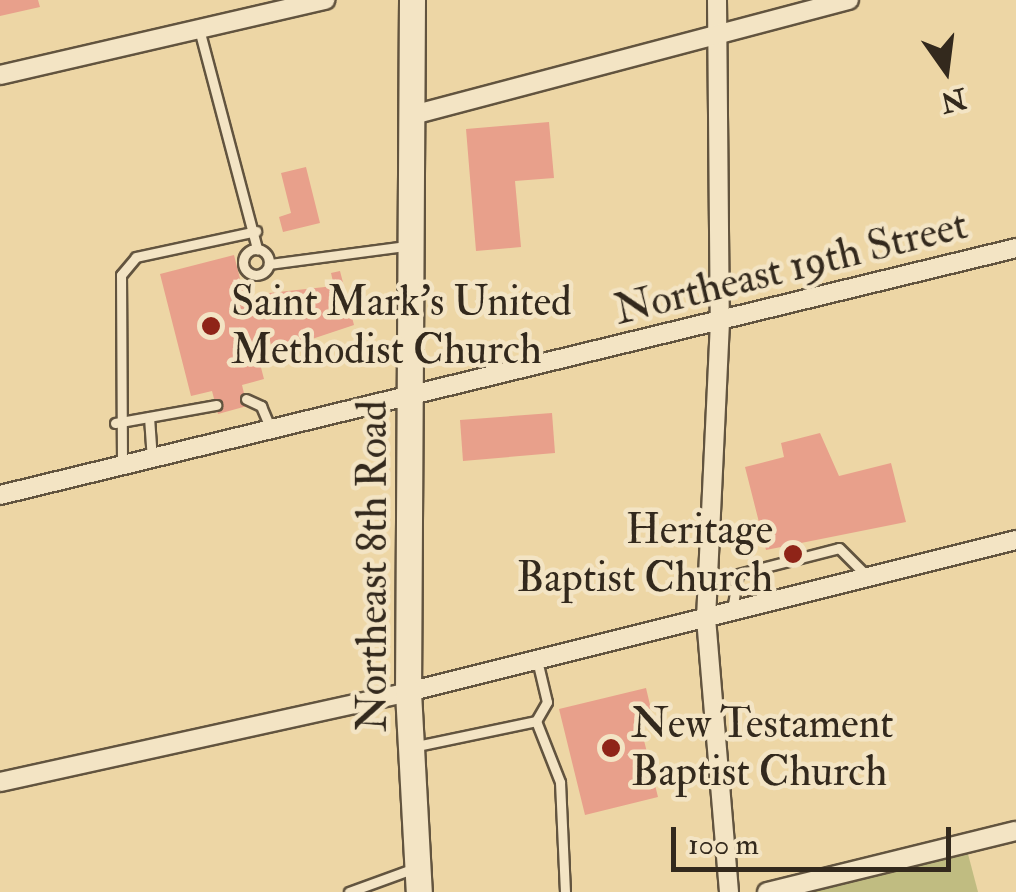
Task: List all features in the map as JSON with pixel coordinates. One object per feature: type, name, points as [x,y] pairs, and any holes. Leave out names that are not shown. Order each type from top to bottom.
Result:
[{"type":"main road","name":"Northeast 8th Road","points":[[412,0],[414,396],[408,692],[419,879]]},
{"type":"street","points":[[0,75],[198,26],[325,0]]},
{"type":"street","points":[[717,0],[720,322],[706,618],[729,892]]},
{"type":"street","points":[[413,115],[849,0]]},
{"type":"street","name":"Northeast 19th Street","points":[[0,495],[1016,248]]},
{"type":"street","points":[[0,782],[408,692],[1016,540]]},
{"type":"street","points":[[767,892],[1016,831]]},
{"type":"lane","points":[[198,26],[256,231],[256,248],[269,264]]},
{"type":"lane","points":[[122,463],[116,423],[121,275],[136,257],[256,231]]},
{"type":"lane","points":[[256,248],[243,258],[246,270],[257,275],[269,264],[414,245]]},
{"type":"lane","points":[[246,400],[261,406],[270,429]]},
{"type":"lane","points":[[116,423],[216,405]]},
{"type":"lane","points":[[149,417],[152,456]]},
{"type":"lane","points":[[732,611],[738,574],[840,548],[868,577]]},
{"type":"lane","points":[[411,747],[536,721],[547,702],[537,660]]},
{"type":"lane","points":[[536,721],[560,782],[564,892]]},
{"type":"lane","points":[[349,892],[419,879]]},
{"type":"shaded area","points":[[968,854],[978,892],[812,892]]},
{"type":"building","points":[[0,0],[38,0],[40,7],[0,16]]},
{"type":"building","points":[[549,122],[554,178],[515,181],[521,247],[476,251],[466,129]]},
{"type":"building","points":[[306,167],[320,223],[283,232],[279,217],[291,213],[281,173]]},
{"type":"building","points":[[234,255],[249,314],[260,294],[334,286],[331,273],[340,271],[354,325],[273,352],[269,337],[254,341],[264,379],[242,385],[247,406],[218,414],[212,391],[191,396],[160,274]]},
{"type":"building","points":[[552,413],[555,453],[463,461],[460,420]]},
{"type":"building","points":[[820,433],[839,476],[891,463],[906,522],[766,550],[745,467],[784,457],[781,443]]},
{"type":"building","points":[[646,688],[651,709],[637,712],[658,797],[585,815],[559,709]]},
{"type":"place","name":"Saint Mark's United Methodist Church","points":[[211,326]]},
{"type":"place","name":"Heritage Baptist Church","points":[[793,554]]},
{"type":"place","name":"New Testament Baptist Church","points":[[611,748]]}]
